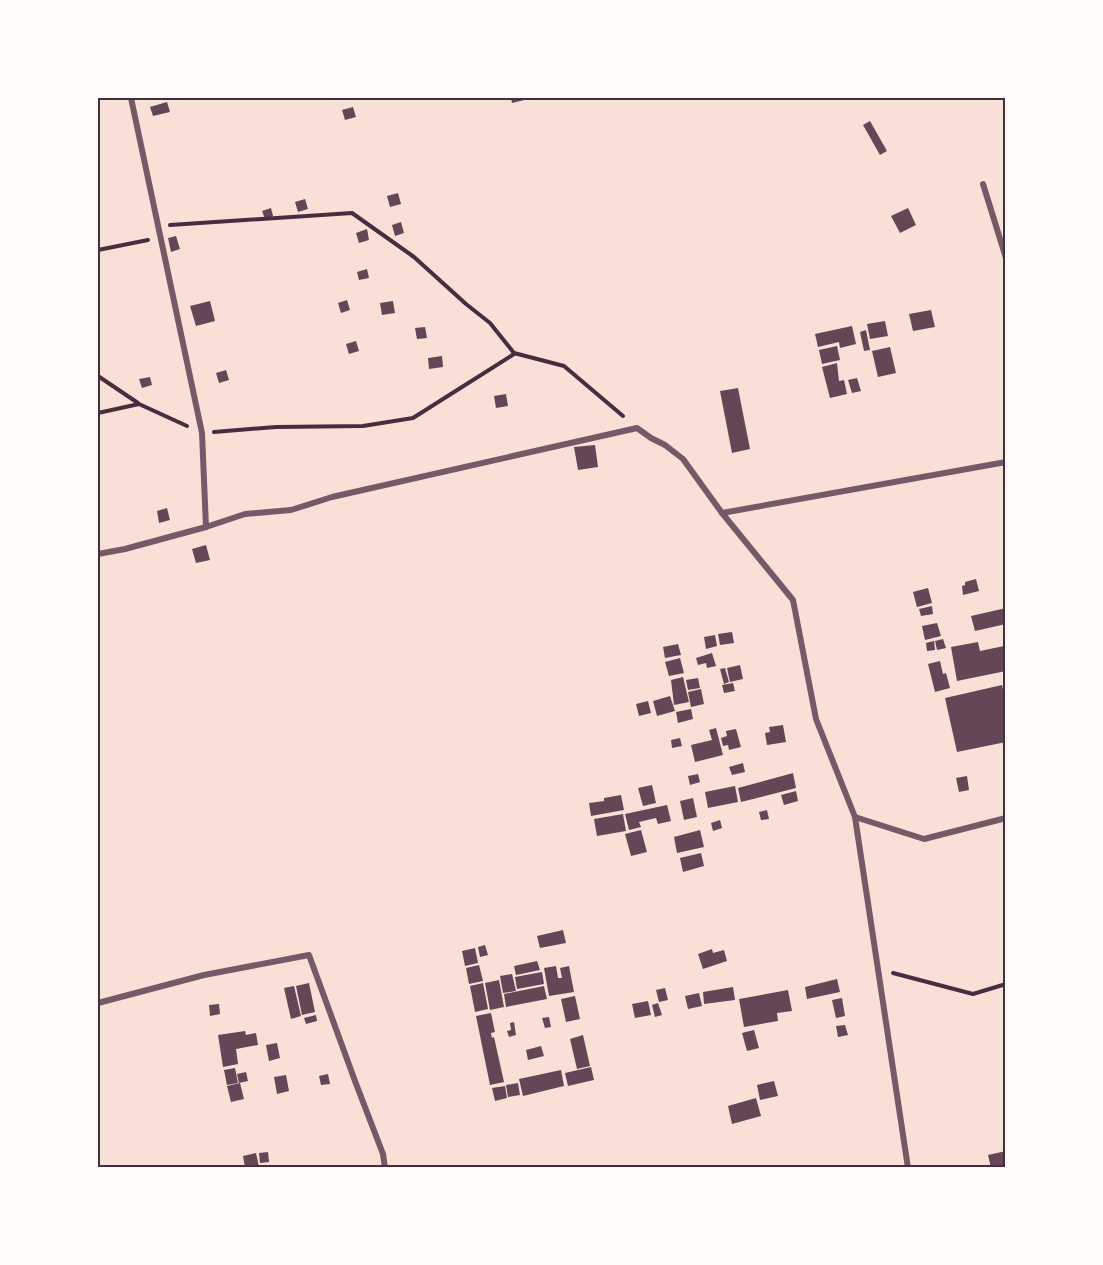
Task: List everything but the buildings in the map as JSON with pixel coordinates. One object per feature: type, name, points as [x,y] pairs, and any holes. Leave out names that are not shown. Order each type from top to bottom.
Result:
[{"type":"street","points":[[131,98],[202,433],[206,526]]},
{"type":"street","points":[[983,184],[1005,258]]},
{"type":"street","points":[[98,554],[125,549],[245,514],[291,510],[332,497],[637,428],[666,446],[682,459],[722,513],[793,600],[816,719],[855,818],[908,1167]]},
{"type":"street","points":[[722,513],[1005,462]]},
{"type":"street","points":[[855,818],[924,840],[1005,818]]},
{"type":"street","points":[[98,1003],[204,975],[309,955],[383,1154],[385,1167]]},
{"type":"path","points":[[158,225],[352,213],[414,257],[490,323],[514,353],[564,366],[637,428]]},
{"type":"path","points":[[98,250],[161,237]]},
{"type":"path","points":[[98,376],[139,404],[202,433],[276,427],[363,426],[412,418],[514,353]]},
{"type":"path","points":[[98,413],[139,404]]},
{"type":"path","points":[[878,969],[973,994],[1005,984]]}]
